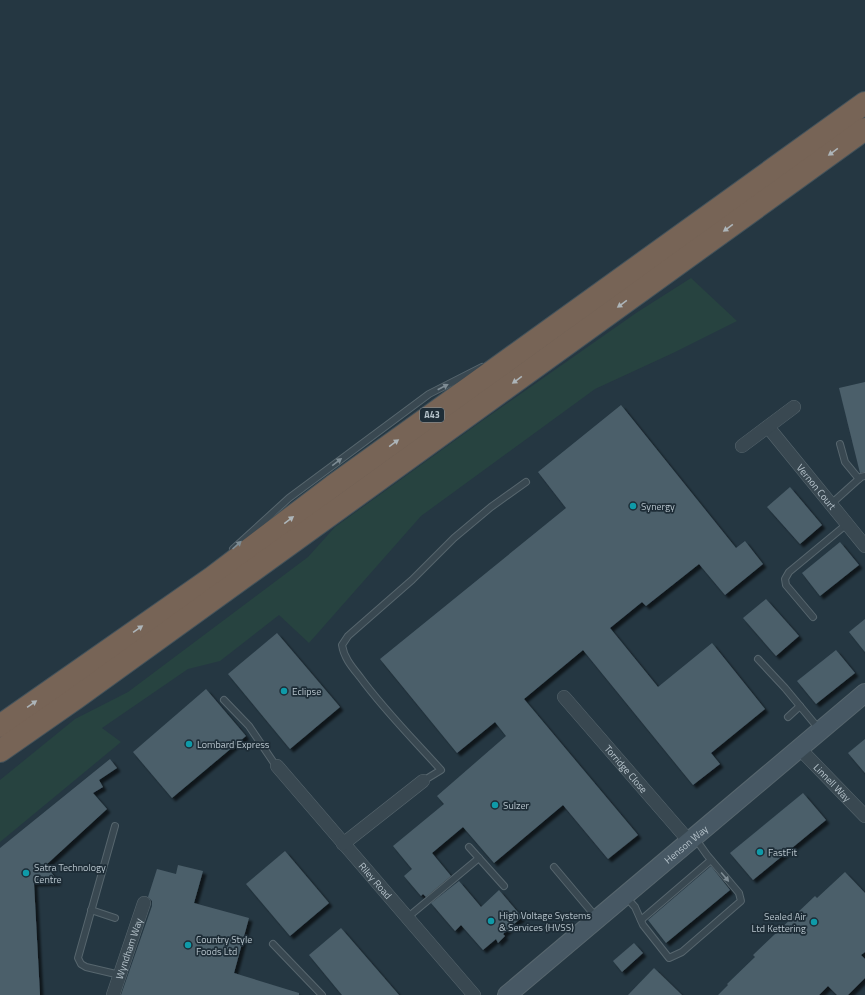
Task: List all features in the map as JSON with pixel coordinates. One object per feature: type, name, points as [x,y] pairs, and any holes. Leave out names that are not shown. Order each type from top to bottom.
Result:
[{"type":"highway","name":"A43","points":[[0,726],[219,572],[333,486],[865,103]]},
{"type":"highway","name":"A43","points":[[0,751],[76,698],[865,129]]},
{"type":"street","points":[[742,446],[794,407]]},
{"type":"street","name":"Vernon Court","points":[[768,427],[865,546]]},
{"type":"street","name":"Henson Way","points":[[507,995],[865,693]]},
{"type":"street","name":"Torridge Close","points":[[564,697],[692,839]]},
{"type":"street","name":"Linnell Way","points":[[800,748],[865,816]]},
{"type":"street","name":"Riley Road","points":[[277,766],[474,995]]},
{"type":"street","points":[[343,844],[423,781]]},
{"type":"street","name":"Wyndham Way","points":[[113,995],[144,903]]},
{"type":"lane","points":[[503,356],[543,335]]},
{"type":"lane","points":[[225,556],[289,498],[429,394],[490,363]]},
{"type":"lane","points":[[831,504],[862,478],[845,462],[840,444]]},
{"type":"lane","points":[[423,781],[441,770],[374,697],[343,653],[342,645],[348,636],[412,580],[454,538],[491,507],[526,482]]},
{"type":"lane","points":[[813,617],[786,585],[785,579],[789,572],[847,524]]},
{"type":"lane","points":[[167,609],[208,572]]},
{"type":"lane","points":[[758,659],[820,731]]},
{"type":"lane","points":[[224,700],[249,726],[277,766]]},
{"type":"lane","points":[[788,717],[800,706]]},
{"type":"lane","points":[[115,826],[78,958],[81,964],[86,967],[120,976]]},
{"type":"lane","points":[[625,895],[635,907],[643,925],[669,958],[682,952],[741,901],[739,893],[692,839]]},
{"type":"lane","points":[[469,847],[504,886]]},
{"type":"lane","points":[[408,917],[479,858]]},
{"type":"lane","points":[[640,920],[711,860]]},
{"type":"lane","points":[[554,867],[597,918]]},
{"type":"lane","points":[[91,910],[114,918]]},
{"type":"lane","points":[[273,944],[322,995]]},
{"type":"green space","points":[[691,278],[737,321],[673,353],[595,389],[421,516],[309,643],[279,615],[220,661],[188,669],[102,728],[121,742],[0,842],[0,780],[75,719],[128,692],[308,557],[335,527],[479,423],[636,313]]},
{"type":"building","points":[[865,382],[865,472],[860,473],[839,388]]},
{"type":"building","points":[[621,405],[736,548],[745,541],[763,564],[725,595],[699,564],[646,606],[642,602],[610,628],[658,687],[712,643],[765,709],[711,753],[720,764],[693,785],[583,650],[524,699],[638,835],[608,859],[563,805],[494,863],[463,827],[432,853],[451,876],[426,897],[423,894],[421,896],[404,876],[412,869],[393,846],[444,804],[437,796],[506,736],[495,722],[457,753],[380,659],[566,508],[538,472]]},
{"type":"building","points":[[790,487],[822,525],[800,544],[767,507]]},
{"type":"building","points":[[840,542],[859,565],[820,596],[802,573]]},
{"type":"building","points":[[766,599],[799,636],[776,656],[743,618]]},
{"type":"building","points":[[865,619],[865,652],[849,632]]},
{"type":"building","name":"Eclipse","points":[[277,633],[340,707],[290,749],[228,674]]},
{"type":"building","points":[[836,650],[855,673],[816,704],[797,681]]},
{"type":"building","name":"Lombard Express","points":[[206,689],[246,736],[172,798],[133,752]]},
{"type":"building","points":[[865,739],[865,773],[848,753]]},
{"type":"building","name":"Satra Technology Centre","points":[[110,759],[117,768],[99,780],[103,787],[93,793],[107,809],[46,865],[58,882],[34,883],[40,995],[0,995],[0,848]]},
{"type":"building","points":[[803,793],[826,820],[753,880],[730,853]]},
{"type":"building","points":[[285,851],[329,903],[290,936],[246,884]]},
{"type":"building","name":"Country Style Foods Ltd","points":[[178,865],[203,871],[194,903],[249,918],[234,973],[299,993],[299,995],[121,995],[152,906],[152,901],[148,897],[157,869],[176,874]]},
{"type":"building","points":[[711,866],[730,890],[666,943],[648,920]]},
{"type":"building","name":"Sealed Air Ltd Kettering","points":[[845,872],[865,893],[865,952],[861,955],[865,959],[865,978],[848,995],[837,995],[828,986],[819,995],[718,995],[728,985],[727,984],[755,957],[753,955],[815,896],[817,898]]},
{"type":"building","points":[[459,881],[481,907],[499,890],[522,917],[503,934],[505,936],[498,943],[496,939],[483,950],[461,925],[455,931],[431,903]]},
{"type":"building","points":[[341,928],[399,995],[342,995],[309,955]]},
{"type":"building","points":[[634,943],[643,953],[622,972],[613,961]]},
{"type":"building","points":[[654,968],[682,995],[628,995]]},
{"type":"place","name":"Synergy","points":[[633,506]]},
{"type":"place","name":"Eclipse","points":[[284,691]]},
{"type":"place","name":"Lombard Express","points":[[189,744]]},
{"type":"place","name":"Sulzer","points":[[495,805]]},
{"type":"place","name":"FastFit","points":[[760,852]]},
{"type":"place","name":"Satra Technology Centre","points":[[26,873]]},
{"type":"place","name":"High Voltage Systems & Services (HVSS)","points":[[491,921]]},
{"type":"place","name":"Sealed Air Ltd Kettering","points":[[814,922]]},
{"type":"place","name":"Country Style Foods Ltd","points":[[188,945]]}]
